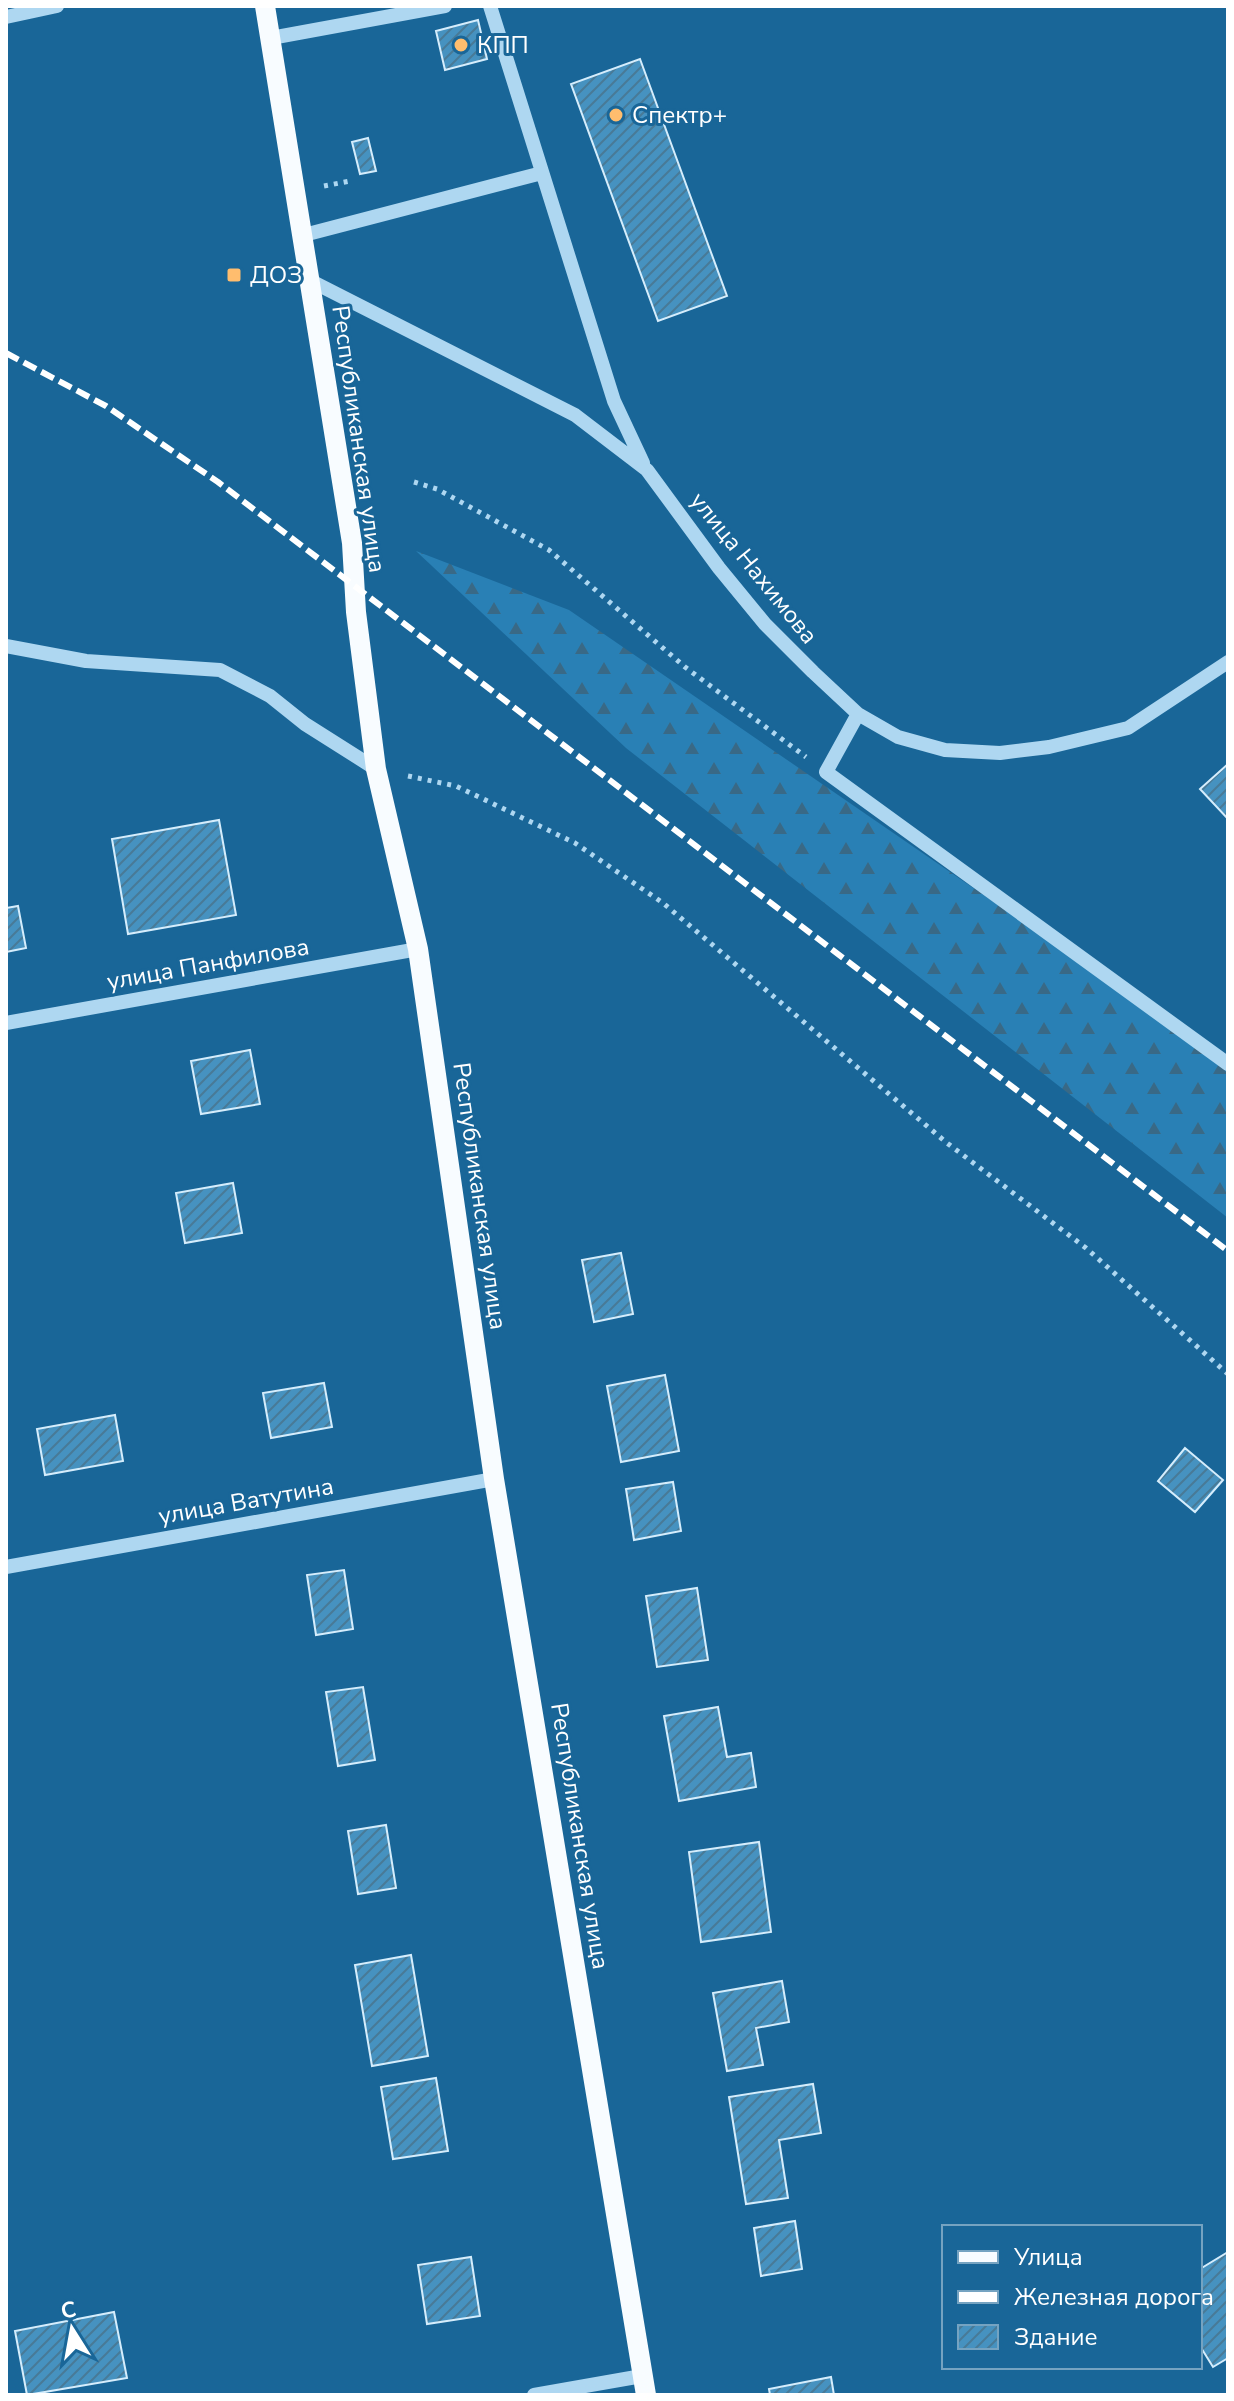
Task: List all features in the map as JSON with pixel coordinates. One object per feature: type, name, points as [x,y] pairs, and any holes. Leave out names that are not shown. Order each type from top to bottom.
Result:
[{"type":"main road","name":"Республиканская улица","points":[[265,6],[352,543],[356,612],[376,769],[418,949],[494,1479],[644,2386]]},
{"type":"street","points":[[6,17],[57,6]]},
{"type":"street","points":[[271,38],[445,6]]},
{"type":"street","points":[[490,6],[614,401],[647,470]]},
{"type":"street","points":[[304,235],[542,173]]},
{"type":"street","name":"улица Нахимова","points":[[309,280],[575,415],[647,470],[765,624],[858,714],[898,737],[945,750],[1000,753],[1049,747],[1128,728],[1228,662]]},
{"type":"street","points":[[6,646],[86,661],[220,670],[270,696],[305,724],[376,769]]},
{"type":"street","points":[[858,714],[826,772],[1228,1064]]},
{"type":"street","name":"улица Панфилова","points":[[6,1023],[418,949]]},
{"type":"street","name":"улица Ватутина","points":[[6,1567],[494,1479]]},
{"type":"street","points":[[534,2395],[644,2386]]},
{"type":"path","points":[[414,482],[437,489],[549,550],[685,667],[826,772]]},
{"type":"path","points":[[376,769],[456,786],[575,843],[663,903],[947,1143],[1086,1248],[1228,1374]]},
{"type":"green space","points":[[416,551],[569,610],[1228,1063],[1228,1218],[626,748]]},
{"type":"building","name":"КПП","points":[[478,20],[487,59],[445,70],[436,31]]},
{"type":"building","points":[[640,59],[727,296],[658,321],[571,84]]},
{"type":"building","points":[[368,138],[376,171],[360,174],[352,142]]},
{"type":"building","points":[[1228,764],[1228,819],[1200,789]]},
{"type":"building","points":[[219,820],[236,915],[128,934],[112,839]]},
{"type":"building","points":[[18,906],[26,948],[6,952],[6,908]]},
{"type":"building","points":[[250,1050],[260,1104],[201,1114],[191,1061]]},
{"type":"building","points":[[233,1183],[242,1233],[185,1243],[176,1193]]},
{"type":"building","points":[[621,1253],[633,1314],[594,1322],[582,1260]]},
{"type":"building","points":[[665,1375],[679,1451],[621,1462],[607,1386]]},
{"type":"building","points":[[324,1383],[332,1427],[271,1438],[263,1393]]},
{"type":"building","points":[[115,1415],[123,1461],[45,1475],[37,1429]]},
{"type":"building","points":[[1185,1448],[1223,1480],[1195,1512],[1158,1481]]},
{"type":"building","points":[[673,1482],[681,1531],[634,1540],[626,1489]]},
{"type":"building","points":[[344,1570],[353,1629],[316,1635],[307,1575]]},
{"type":"building","points":[[697,1588],[708,1660],[657,1667],[646,1596]]},
{"type":"building","points":[[363,1687],[375,1760],[338,1766],[326,1692]]},
{"type":"building","points":[[718,1707],[727,1757],[751,1753],[756,1787],[679,1801],[664,1716]]},
{"type":"building","points":[[386,1825],[396,1888],[358,1894],[348,1831]]},
{"type":"building","points":[[759,1842],[771,1932],[701,1942],[689,1852]]},
{"type":"building","points":[[411,1955],[428,2056],[372,2066],[355,1965]]},
{"type":"building","points":[[782,1981],[789,2022],[756,2028],[763,2065],[727,2071],[713,1993]]},
{"type":"building","points":[[436,2078],[448,2151],[393,2159],[381,2087]]},
{"type":"building","points":[[813,2084],[821,2133],[779,2140],[788,2198],[746,2204],[729,2097]]},
{"type":"building","points":[[795,2221],[802,2269],[761,2276],[754,2228]]},
{"type":"building","points":[[1228,2252],[1228,2358],[1213,2367],[1202,2349],[1202,2268]]},
{"type":"building","points":[[471,2257],[480,2316],[427,2324],[418,2265]]},
{"type":"building","points":[[114,2312],[127,2378],[27,2395],[15,2331]]},
{"type":"building","points":[[831,2377],[834,2395],[770,2395],[769,2389]]},
{"type":"railway","points":[[6,353],[106,406],[218,482],[1228,1251]]},
{"type":"place","name":"КПП","points":[[461,45]]},
{"type":"place","name":"Спектр+","points":[[616,115]]},
{"type":"place","name":"ДОЗ","points":[[234,275]]}]
